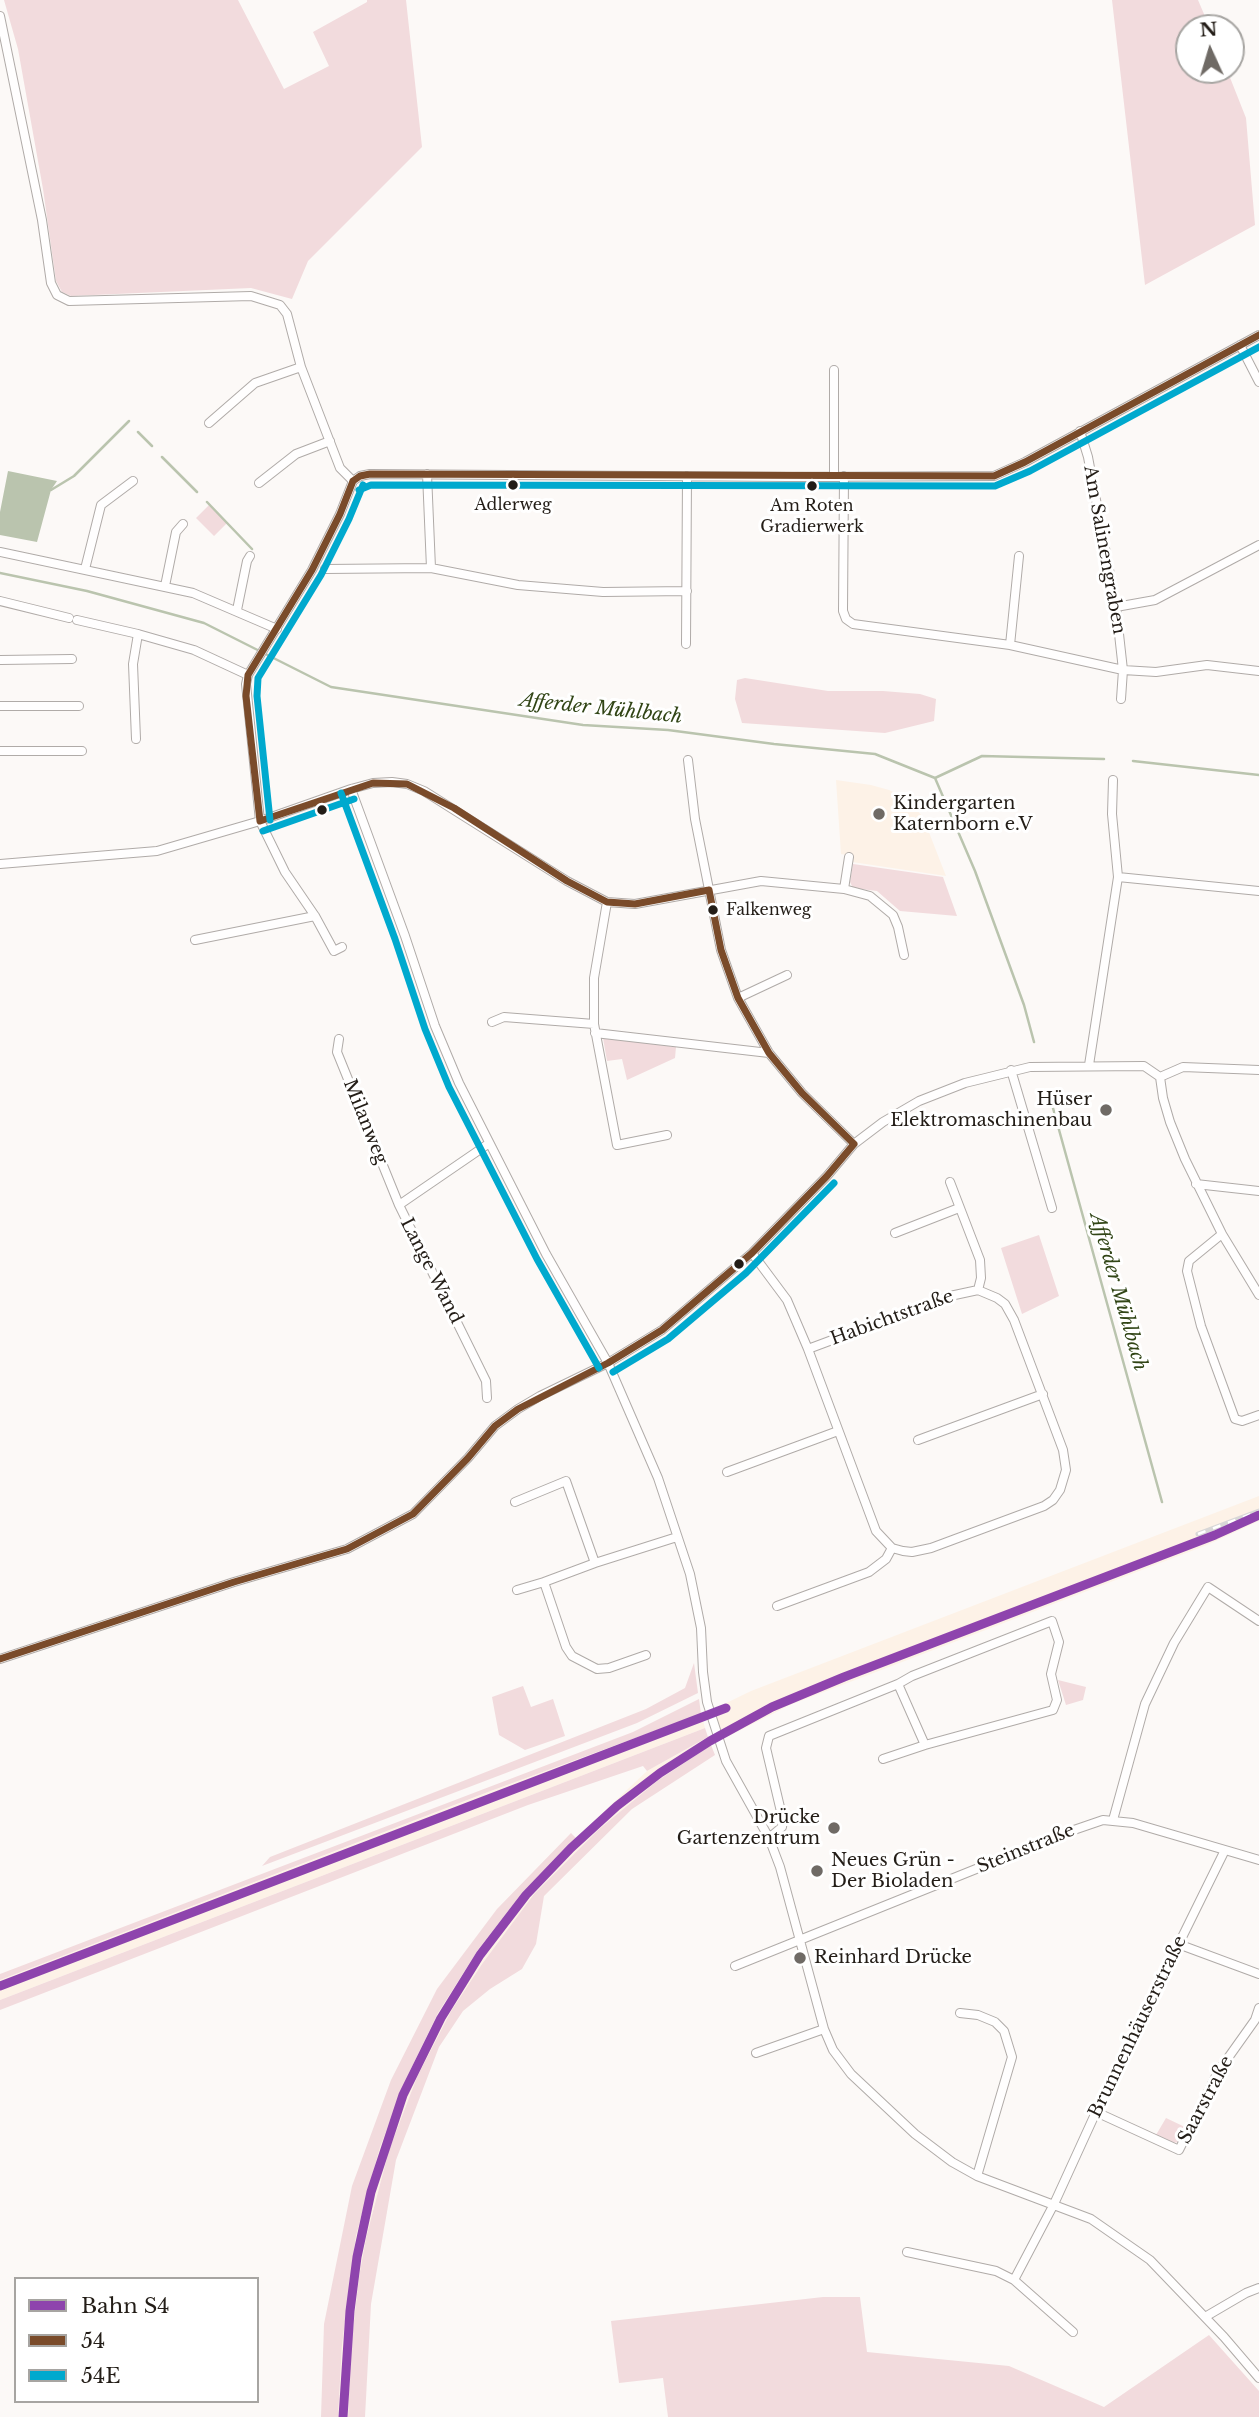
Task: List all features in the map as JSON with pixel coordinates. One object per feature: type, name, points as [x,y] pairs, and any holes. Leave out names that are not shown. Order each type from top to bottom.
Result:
[{"type":"street","points":[[0,16],[42,220],[51,283],[57,295],[69,301],[251,296],[280,305],[287,314],[301,367],[340,468],[353,481]]},
{"type":"street","points":[[342,947],[334,951],[285,872],[260,821],[246,696],[248,675],[312,570],[353,481],[359,476],[994,476],[1259,335]]},
{"type":"street","points":[[1240,345],[1259,382]]},
{"type":"street","points":[[209,422],[255,383],[301,367]]},
{"type":"street","points":[[834,370],[843,611],[846,619],[853,624],[1010,645],[1122,670],[1156,672],[1207,665],[1259,671]]},
{"type":"street","name":"Am Salinengraben","points":[[1080,431],[1088,457],[1116,607],[1122,670],[1121,699]]},
{"type":"street","points":[[259,483],[296,454],[330,441]]},
{"type":"street","points":[[426,474],[431,568]]},
{"type":"street","points":[[686,644],[687,476]]},
{"type":"street","points":[[85,569],[101,505],[133,481]]},
{"type":"street","points":[[165,586],[176,532],[183,524]]},
{"type":"street","points":[[1116,607],[1155,600],[1259,545]]},
{"type":"street","points":[[0,552],[193,593],[277,629]]},
{"type":"street","points":[[237,610],[250,556]]},
{"type":"street","points":[[1010,645],[1020,556]]},
{"type":"street","points":[[325,569],[431,568],[518,585],[603,592],[687,591]]},
{"type":"street","points":[[0,601],[194,650],[248,675]]},
{"type":"street","points":[[136,740],[133,664],[138,634]]},
{"type":"street","points":[[0,660],[72,659]]},
{"type":"street","points":[[0,706],[79,706]]},
{"type":"street","points":[[0,751],[82,751]]},
{"type":"street","points":[[688,760],[695,819],[721,950],[737,998],[769,1053],[802,1093],[854,1144]]},
{"type":"street","points":[[1089,1065],[1118,877],[1112,814],[1113,780]]},
{"type":"street","points":[[0,864],[157,851],[260,821],[351,789],[373,783],[392,782],[407,784],[424,791],[567,881],[607,902],[635,904],[761,881],[844,889],[870,896],[893,915],[904,955]]},
{"type":"street","points":[[351,789],[440,1038],[488,1144],[608,1363],[657,1478],[696,1596],[702,1628],[704,1687],[717,1736],[732,1774],[769,1838],[780,1867],[824,2029],[834,2050],[868,2092],[915,2134],[952,2162],[977,2176],[1091,2219],[1150,2260],[1259,2378]]},
{"type":"street","points":[[844,889],[849,857]]},
{"type":"street","points":[[1118,877],[1259,891]]},
{"type":"street","points":[[607,902],[594,978],[594,1028],[617,1145],[667,1135]]},
{"type":"street","points":[[195,940],[314,916]]},
{"type":"street","points":[[737,998],[787,975]]},
{"type":"street","points":[[492,1022],[504,1017],[769,1053]]},
{"type":"street","name":"Milanweg","points":[[339,1039],[337,1052],[399,1205]]},
{"type":"street","points":[[0,1659],[347,1549],[413,1514],[495,1426],[517,1409],[608,1363],[662,1330],[752,1253],[827,1176],[854,1144],[883,1122],[919,1101],[965,1083],[1010,1070],[1051,1066],[1144,1066],[1160,1077],[1170,1122],[1196,1184],[1259,1295]]},
{"type":"street","points":[[1160,1077],[1182,1066],[1259,1070]]},
{"type":"street","points":[[1010,1070],[1052,1208]]},
{"type":"street","name":"Lange Wand","points":[[486,1398],[486,1381],[399,1205],[488,1144]]},
{"type":"street","name":"Habichtstraße","points":[[950,1182],[980,1260],[981,1278],[978,1290]]},
{"type":"street","points":[[1196,1184],[1259,1191]]},
{"type":"street","points":[[895,1233],[960,1208]]},
{"type":"street","points":[[1222,1234],[1189,1261],[1186,1270],[1201,1326],[1235,1419],[1242,1421],[1259,1415]]},
{"type":"street","name":"Habichtstraße","points":[[752,1253],[787,1300],[808,1349],[872,1523],[881,1538],[892,1548],[922,1551],[1044,1506],[1053,1500],[1064,1480],[1065,1460],[1010,1311],[997,1298],[978,1290],[950,1296],[808,1349]]},
{"type":"street","points":[[918,1440],[1042,1394]]},
{"type":"street","points":[[727,1472],[838,1431]]},
{"type":"street","points":[[515,1502],[566,1482],[595,1563]]},
{"type":"street","points":[[517,1590],[677,1537]]},
{"type":"street","points":[[777,1606],[869,1572],[886,1559],[892,1548]]},
{"type":"street","points":[[544,1582],[566,1647],[572,1656],[583,1664],[597,1669],[609,1668],[646,1655]]},
{"type":"street","points":[[1113,1820],[1146,1704],[1174,1643],[1208,1587],[1259,1621]]},
{"type":"street","points":[[769,1838],[782,1827],[783,1820],[765,1748],[769,1736],[1052,1621],[1059,1642],[1051,1674],[1057,1700],[1052,1710],[883,1759]]},
{"type":"street","points":[[898,1684],[925,1745]]},
{"type":"street","name":"Steinstraße","points":[[735,1966],[1103,1820],[1133,1823],[1259,1860]]},
{"type":"street","name":"Brunnenhäuserstraße","points":[[1014,2280],[1054,2204],[1096,2112],[1226,1850]]},
{"type":"street","points":[[1178,1944],[1259,1974]]},
{"type":"street","name":"Saarstraße","points":[[1096,2112],[1179,2150],[1218,2072],[1255,2020],[1259,2008]]},
{"type":"street","points":[[960,2013],[978,2015],[995,2022],[1004,2031],[1012,2057],[977,2176]]},
{"type":"street","points":[[756,2053],[824,2029]]},
{"type":"street","points":[[907,2252],[996,2271],[1014,2280],[1073,2332]]},
{"type":"street","points":[[1205,2317],[1259,2288]]},
{"type":"shaded area","points":[[4,0],[238,0],[284,89],[329,66],[313,32],[367,0],[406,0],[422,147],[308,261],[292,299],[251,288],[71,296],[62,292],[56,281],[18,49]]},
{"type":"shaded area","points":[[1112,0],[1198,0],[1204,14],[1175,14],[1175,84],[1233,84],[1246,118],[1255,225],[1145,285]]},
{"type":"shaded area","points":[[8,471],[57,481],[51,490],[37,542],[0,535],[0,512]]},
{"type":"shaded area","points":[[209,505],[227,523],[214,536],[196,518]]},
{"type":"shaded area","points":[[745,678],[828,691],[920,694],[936,699],[934,721],[885,733],[742,723],[735,699],[737,680]]},
{"type":"shaded area","points":[[836,780],[871,785],[906,798],[923,817],[946,876],[852,862],[851,856],[841,854]]},
{"type":"shaded area","points":[[853,864],[943,877],[957,916],[900,911],[877,891],[853,888],[850,882]]},
{"type":"shaded area","points":[[603,1038],[676,1047],[675,1058],[627,1080],[622,1059],[607,1061]]},
{"type":"shaded area","points":[[1039,1235],[1059,1296],[1022,1314],[1001,1248]]},
{"type":"shaded area","points":[[1259,1496],[1259,1521],[1207,1545],[790,1705],[723,1739],[714,1709],[751,1691]]},
{"type":"shaded area","points":[[694,1663],[698,1693],[637,1723],[262,1866],[270,1857],[646,1709],[685,1688]]},
{"type":"shaded area","points":[[1058,1680],[1086,1687],[1083,1700],[1066,1705]]},
{"type":"shaded area","points":[[523,1686],[531,1707],[553,1699],[565,1736],[525,1750],[499,1735],[492,1697]]},
{"type":"shaded area","points":[[699,1699],[701,1714],[488,1792],[0,1980],[0,1974],[633,1732]]},
{"type":"shaded area","points":[[701,1714],[705,1728],[0,2000],[0,1980],[488,1792]]},
{"type":"shaded area","points":[[705,1728],[708,1737],[647,1771],[643,1766],[528,1805],[0,2010],[0,2000]]},
{"type":"shaded area","points":[[708,1737],[711,1745],[657,1781],[598,1830],[534,1894],[451,2011],[417,2077],[389,2150],[366,2238],[359,2277],[351,2347],[348,2417],[338,2417],[342,2345],[356,2236],[380,2146],[409,2073],[438,2013],[478,1950],[523,1892],[647,1771]]},
{"type":"shaded area","points":[[711,1745],[715,1755],[632,1809],[544,1896],[536,1944],[522,1969],[490,1989],[463,2011],[439,2047],[396,2160],[371,2304],[365,2417],[348,2417],[351,2347],[366,2238],[389,2150],[417,2077],[451,2011],[534,1894],[598,1830],[657,1781]]},
{"type":"shaded area","points":[[571,1833],[576,1838],[523,1892],[478,1950],[438,2013],[409,2073],[380,2147],[356,2236],[342,2345],[338,2417],[321,2417],[324,2324],[352,2186],[391,2080],[437,1989],[497,1909]]},
{"type":"shaded area","points":[[1166,2118],[1187,2128],[1179,2142],[1173,2143],[1156,2135]]},
{"type":"shaded area","points":[[823,2297],[860,2297],[867,2352],[1009,2366],[1104,2407],[1209,2335],[1259,2391],[1259,2417],[668,2417],[663,2378],[619,2383],[611,2321]]},
{"type":"waterway","points":[[51,490],[74,476],[129,421]]},
{"type":"waterway","points":[[138,432],[152,446]]},
{"type":"waterway","points":[[162,457],[197,492]]},
{"type":"waterway","points":[[207,502],[252,549]]},
{"type":"waterway","name":"Afferder Mühlbach","points":[[0,573],[87,591],[204,623],[331,687],[583,725],[668,730],[875,754],[935,778],[975,871],[1024,1005],[1034,1042]]},
{"type":"waterway","points":[[935,778],[982,756],[1104,759]]},
{"type":"waterway","points":[[1133,761],[1259,775]]},
{"type":"waterway","name":"Afferder Mühlbach","points":[[1048,1090],[1162,1502]]},
{"type":"railway","points":[[1198,1534],[1259,1511]]},
{"type":"rail line","name":"S4","points":[[343,2417],[350,2311],[357,2257],[371,2192],[403,2095],[441,2018],[480,1955],[526,1895],[571,1848],[617,1806],[660,1773],[710,1741],[772,1707],[1215,1535],[1259,1515]]},
{"type":"rail line","name":"S4","points":[[0,1986],[726,1708]]},
{"type":"transit line","name":"54","points":[[353,481],[370,474],[994,476],[1025,462],[1259,335]]},
{"type":"transit line","name":"54E","points":[[359,490],[371,485],[995,486],[1030,471],[1259,347]]},
{"type":"transit line","name":"54","points":[[260,821],[246,696],[248,675],[312,570],[353,481]]},
{"type":"transit line","name":"54E","points":[[270,820],[257,696],[258,678],[321,575],[363,485]]},
{"type":"transit line","name":"54","points":[[260,821],[373,783],[407,784],[454,808],[567,881],[607,902],[635,904],[709,890]]},
{"type":"transit line","name":"54E","points":[[341,793],[425,1029],[449,1087],[537,1259],[599,1368]]},
{"type":"transit line","name":"54E","points":[[263,831],[354,799]]},
{"type":"transit line","name":"54","points":[[709,890],[721,950],[738,998],[769,1053],[802,1093],[854,1144]]},
{"type":"transit line","name":"54","points":[[0,1659],[234,1582],[347,1549],[413,1514],[495,1426],[518,1409],[608,1363],[662,1330],[752,1253],[827,1176],[854,1144]]},
{"type":"transit line","name":"54E","points":[[613,1372],[668,1339],[746,1273],[834,1183]]},
{"type":"place","name":"Adlerweg","points":[[513,485]]},
{"type":"place","name":"Am Roten Gradierwerk","points":[[812,486]]},
{"type":"place","name":"Kindergarten Katernborn e.V","points":[[879,814]]},
{"type":"place","name":"Falkenweg","points":[[713,910]]},
{"type":"place","name":"Hüser Elektromaschinenbau","points":[[1106,1110]]},
{"type":"place","name":"Drücke Gartenzentrum","points":[[834,1828]]},
{"type":"place","name":"Neues Grün - Der Bioladen","points":[[817,1871]]},
{"type":"place","name":"Reinhard Drücke","points":[[800,1958]]}]
